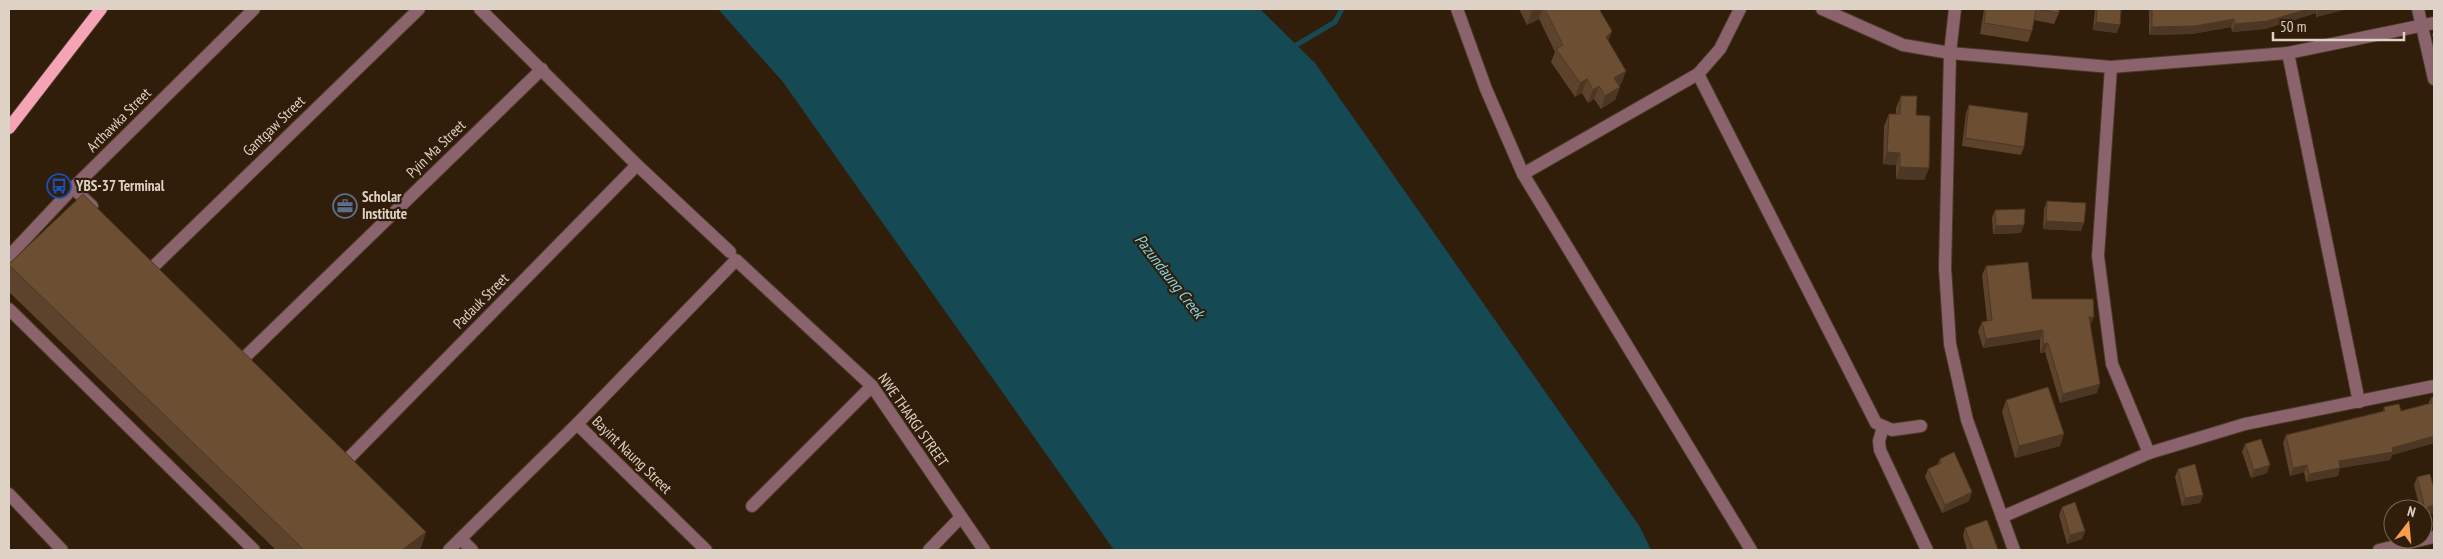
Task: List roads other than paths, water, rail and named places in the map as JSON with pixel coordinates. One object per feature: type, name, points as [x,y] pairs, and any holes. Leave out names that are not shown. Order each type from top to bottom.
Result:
[{"type":"main road","points":[[9,128],[101,9]]},
{"type":"street","name":"Arthawka Street","points":[[9,256],[73,188],[254,9]]},
{"type":"street","name":"Gantgaw Street","points":[[153,267],[418,9]]},
{"type":"street","name":"NWE THARGI STREET","points":[[480,9],[637,166],[872,386],[984,550]]},
{"type":"street","points":[[1457,9],[1486,89],[1523,174],[1751,550]]},
{"type":"street","points":[[1523,174],[1698,74],[1720,49],[1740,9]]},
{"type":"street","points":[[1822,9],[1904,45],[1950,53],[2111,67],[2288,54],[2428,24]]},
{"type":"street","points":[[1955,9],[1950,53],[1945,268],[1950,344],[1967,420],[2014,550]]},
{"type":"street","points":[[2418,9],[2428,24],[2434,79]]},
{"type":"street","points":[[2288,54],[2359,402]]},
{"type":"street","points":[[2111,67],[2098,256],[2112,364],[2149,453]]},
{"type":"street","name":"Pyin Ma Street","points":[[245,357],[542,69]]},
{"type":"street","points":[[1698,74],[1876,423],[1892,430],[1921,426]]},
{"type":"street","name":"Padauk Street","points":[[348,459],[637,166]]},
{"type":"street","points":[[73,188],[100,214]]},
{"type":"street","points":[[577,424],[733,256]]},
{"type":"street","points":[[9,309],[254,550]]},
{"type":"street","points":[[752,506],[872,386]]},
{"type":"street","points":[[2002,517],[2149,453],[2245,424],[2434,386]]},
{"type":"street","name":"Bayint Naung Street","points":[[449,550],[577,424],[706,550]]},
{"type":"street","points":[[1883,427],[1879,441],[1880,450],[1927,550]]},
{"type":"street","points":[[9,494],[62,550]]},
{"type":"street","points":[[929,550],[961,518]]},
{"type":"street","points":[[2379,550],[2434,537]]},
{"type":"street","points":[[461,539],[472,550]]},
{"type":"water","name":"Pazundaung Creek","points":[[718,9],[1260,9],[1315,63],[1640,527],[1651,550],[1114,550],[783,82]]},
{"type":"waterway","points":[[1293,47],[1335,22],[1342,9]]},
{"type":"place","name":"YBS-37 Terminal","points":[[59,186]]},
{"type":"place","name":"Scholar Institute","points":[[345,206]]}]
